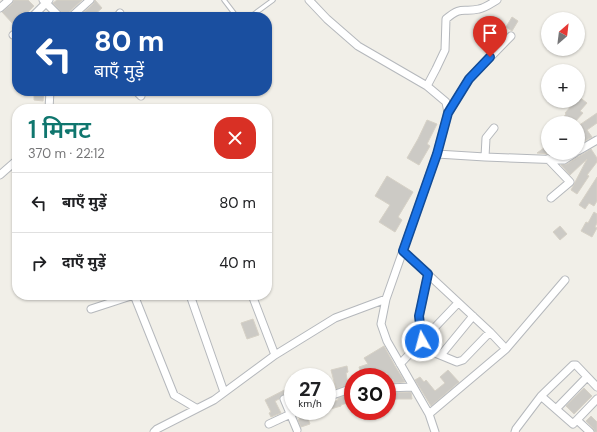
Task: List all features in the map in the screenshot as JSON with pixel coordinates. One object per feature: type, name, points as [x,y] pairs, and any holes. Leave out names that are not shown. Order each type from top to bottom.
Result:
[{"type":"street","points":[[0,8],[9,0]]},
{"type":"street","points":[[77,12],[90,0]]},
{"type":"street","points":[[309,0],[327,19],[358,46],[427,86],[446,102],[448,113]]},
{"type":"street","points":[[427,86],[445,50],[446,19],[453,13],[463,9],[480,10],[497,0]]},
{"type":"street","points":[[36,12],[46,1],[56,12]]},
{"type":"street","points":[[435,432],[430,414],[387,341],[381,324],[386,299],[437,154],[448,113],[469,79],[511,36]]},
{"type":"street","points":[[485,157],[486,138],[494,128]]},
{"type":"street","points":[[585,147],[597,140]]},
{"type":"street","points":[[437,154],[541,159]]},
{"type":"street","points":[[549,160],[570,182],[551,198]]},
{"type":"street","points":[[0,175],[12,164]]},
{"type":"street","points":[[403,251],[490,332],[506,349]]},
{"type":"street","points":[[420,343],[419,316],[428,274]]},
{"type":"street","points":[[430,414],[506,349],[565,280]]},
{"type":"street","points":[[154,432],[196,408],[214,400],[275,355],[335,318],[386,299]]},
{"type":"street","points":[[91,309],[119,300]]},
{"type":"street","points":[[136,300],[174,395],[196,408]]},
{"type":"street","points":[[192,300],[224,392]]},
{"type":"street","points":[[254,300],[275,355]]},
{"type":"street","points":[[400,364],[458,303]]},
{"type":"street","points":[[442,356],[473,316]]},
{"type":"street","points":[[420,343],[442,356],[457,362],[463,360],[490,332]]},
{"type":"street","points":[[515,432],[541,396],[573,365],[576,365],[597,387]]},
{"type":"street","points":[[556,409],[587,377]]},
{"type":"street","points":[[396,388],[413,387]]},
{"type":"street","points":[[541,396],[573,424],[597,399]]},
{"type":"street","points":[[269,424],[284,417]]},
{"type":"street","points":[[295,420],[297,430]]},
{"type":"street","points":[[577,420],[590,432]]},
{"type":"lane","points":[[224,0],[233,12]]},
{"type":"lane","points":[[257,12],[274,0]]},
{"type":"building","points":[[14,0],[28,0],[34,6],[28,12],[12,12],[12,23],[2,12],[12,4]]},
{"type":"building","points":[[57,0],[82,0],[69,12],[61,12],[53,3]]},
{"type":"building","points":[[95,0],[102,8],[98,12],[84,12],[93,4]]},
{"type":"building","points":[[512,17],[518,21],[512,31],[506,27]]},
{"type":"building","points":[[34,96],[44,96],[43,101],[34,100]]},
{"type":"building","points":[[569,108],[583,108],[580,111],[583,113],[580,116],[564,116]]},
{"type":"building","points":[[597,113],[597,123],[587,130],[592,137],[585,141],[585,121]]},
{"type":"building","points":[[427,120],[437,124],[427,144],[430,146],[419,165],[407,158]]},
{"type":"building","points":[[591,149],[597,158],[597,162],[587,175],[589,176],[577,194],[571,190],[587,159],[570,175],[561,165],[567,164],[573,160],[585,160],[585,153]]},
{"type":"building","points":[[387,176],[413,192],[398,217],[402,220],[395,232],[379,222],[390,205],[375,196]]},
{"type":"building","points":[[597,177],[597,201],[594,206],[589,203],[585,209],[579,205]]},
{"type":"building","points":[[594,212],[597,214],[597,223],[595,227],[597,228],[592,237],[581,231],[586,222],[588,223]]},
{"type":"building","points":[[560,226],[567,234],[560,240],[553,232]]},
{"type":"building","points":[[253,319],[259,335],[247,339],[241,323]]},
{"type":"building","points":[[384,346],[405,382],[396,383],[396,368],[359,368],[368,364],[364,358]]},
{"type":"building","points":[[347,366],[347,368],[344,368],[344,386],[336,389],[336,369]]},
{"type":"building","points":[[448,370],[459,382],[431,406],[415,380],[420,377],[424,382],[426,380],[435,391],[445,383],[440,377]]},
{"type":"building","points":[[584,388],[592,396],[574,414],[566,406]]},
{"type":"building","points":[[284,390],[284,395],[275,401],[281,413],[271,417],[269,413],[271,412],[265,400]]},
{"type":"building","points":[[411,392],[412,399],[396,399],[396,393]]},
{"type":"building","points":[[344,396],[344,404],[336,407],[336,401],[338,398]]},
{"type":"building","points":[[591,416],[597,422],[597,432],[595,432],[586,421]]},
{"type":"building","points":[[298,420],[308,420],[310,424],[301,427]]},
{"type":"route","points":[[422,341],[419,316],[428,274],[403,251],[437,154],[448,113],[469,79],[490,57]]}]
